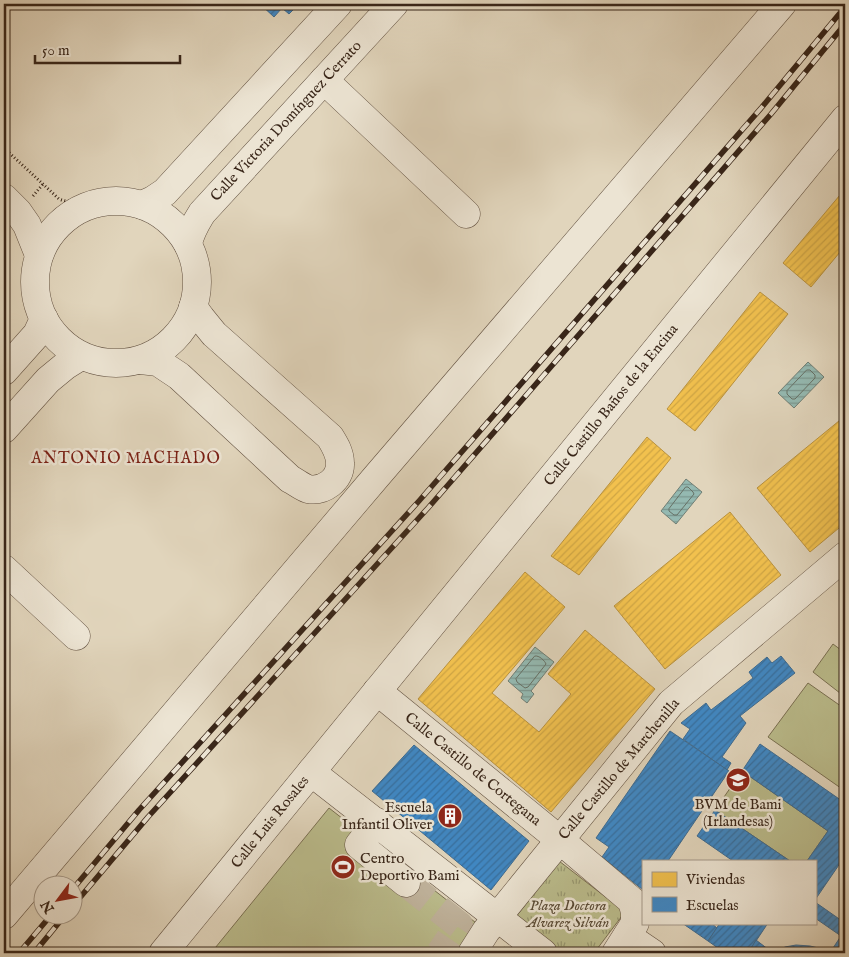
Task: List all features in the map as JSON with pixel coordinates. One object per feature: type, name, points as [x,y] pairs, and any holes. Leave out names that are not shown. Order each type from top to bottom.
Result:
[{"type":"street","points":[[142,205],[165,192],[338,4]]},
{"type":"street","name":"Calle Victoria Domínguez Cerrato","points":[[188,244],[192,229],[202,213],[394,4]]},
{"type":"street","points":[[4,915],[382,470],[782,4]]},
{"type":"street","points":[[324,80],[466,214]]},
{"type":"street","name":"Calle Castillo Baños de la Encina","points":[[377,691],[845,120]]},
{"type":"street","points":[[32,263],[51,232],[70,215],[86,206],[105,201],[123,201],[142,205],[153,210],[173,224],[188,244],[194,259],[197,275],[197,291],[186,324],[174,340],[158,352],[141,360],[121,364],[101,362],[81,356],[60,341],[51,330],[34,316]]},
{"type":"street","points":[[18,202],[31,217],[53,219],[70,215]]},
{"type":"street","points":[[4,371],[37,334],[34,316],[36,299],[35,277],[27,225],[18,202]]},
{"type":"street","points":[[141,360],[158,362],[179,376],[290,479],[306,488],[318,490],[329,485],[337,476],[340,464],[338,450],[330,437],[214,334],[193,307]]},
{"type":"street","points":[[4,429],[48,380],[81,356]]},
{"type":"street","name":"Calle Castillo de Marchenilla","points":[[472,953],[486,931],[671,703],[845,556]]},
{"type":"street","points":[[4,569],[76,636]]},
{"type":"street","name":"Calle Luis Rosales","points":[[163,953],[377,691]]},
{"type":"street","name":"Calle Castillo de Cortegana","points":[[377,691],[632,901],[635,923],[622,945],[652,953]]},
{"type":"street","points":[[312,772],[543,953]]},
{"type":"street","points":[[377,822],[359,845],[406,883]]},
{"type":"path","points":[[4,148],[43,184],[18,202]]},
{"type":"path","points":[[32,263],[24,287],[26,305],[34,316]]},
{"type":"green space","points":[[833,644],[845,653],[845,697],[813,672]]},
{"type":"green space","points":[[808,683],[845,709],[845,791],[768,737]]},
{"type":"green space","points":[[742,771],[828,831],[808,860],[789,860],[715,810]]},
{"type":"green space","name":"Centro Deportivo Bami","points":[[329,808],[480,926],[462,953],[211,953]]},
{"type":"green space","name":"Plaza Doctora Alvarez Silván","points":[[559,861],[625,912],[594,953],[561,953],[515,918]]},
{"type":"water","points":[[808,362],[824,377],[794,408],[778,393]]},
{"type":"water","points":[[686,479],[702,492],[676,524],[661,511]]},
{"type":"water","points":[[535,647],[554,662],[531,691],[534,694],[527,703],[521,698],[523,694],[508,681]]},
{"type":"building: Viviendas","points":[[845,189],[845,246],[811,287],[783,263]]},
{"type":"building: Viviendas","points":[[760,292],[788,314],[695,431],[667,409]]},
{"type":"building: Viviendas","points":[[845,416],[845,523],[810,552],[757,488]]},
{"type":"building: Viviendas","points":[[647,437],[671,458],[579,575],[551,556]]},
{"type":"building: Viviendas","points":[[730,512],[781,575],[665,669],[614,606]]},
{"type":"building: Viviendas","points":[[525,572],[565,607],[492,693],[539,732],[571,694],[548,674],[585,630],[655,689],[551,812],[418,699]]},
{"type":"building: Viviendas","points":[[504,947],[513,953],[500,953]]},
{"type":"building: Escuelas","points":[[260,4],[299,4],[289,14],[282,8],[274,17]]},
{"type":"building: Escuelas","points":[[781,656],[795,673],[740,716],[746,723],[722,757],[731,763],[727,770],[683,739],[690,729],[681,723],[706,703],[711,710],[753,678],[749,672],[767,657],[772,663]]},
{"type":"building: Escuelas","points":[[670,731],[729,771],[669,860],[642,860],[642,889],[602,857],[609,847],[596,838]]},
{"type":"building: Escuelas","points":[[760,744],[845,803],[845,856],[816,899],[816,860],[808,860],[828,831],[742,771]]},
{"type":"building: Escuelas","name":"Escuela Infantil Oliver","points":[[414,745],[529,841],[491,890],[372,791]]},
{"type":"building: Escuelas","points":[[715,810],[789,860],[732,860],[697,836]]},
{"type":"building: Escuelas","points":[[816,903],[845,923],[845,953],[831,951],[841,936],[816,919]]},
{"type":"building: Escuelas","points":[[683,924],[712,924],[717,928],[708,941]]},
{"type":"building: Escuelas","points":[[719,924],[767,924],[750,950],[755,953],[725,953],[708,941]]},
{"type":"building: Escuelas","points":[[756,940],[773,953],[755,953],[750,950]]},
{"type":"building: Escuelas","points":[[796,945],[810,946],[835,953],[773,953],[785,947]]},
{"type":"tunnel","points":[[406,883],[459,925],[440,953]]},
{"type":"railway","points":[[82,878],[139,810],[419,501],[762,107],[845,7]]},
{"type":"railway","points":[[82,895],[148,817],[428,508],[771,114],[845,24]]},
{"type":"railway","points":[[19,953],[44,924]]},
{"type":"railway","points":[[34,953],[58,924]]},
{"type":"place","name":"BVM de Bami (Irlandesas)","points":[[738,780]]},
{"type":"place","name":"Escuela Infantil Oliver","points":[[450,816]]},
{"type":"place","name":"Centro Deportivo Bami","points":[[343,867]]},
{"type":"district","name":"ANTONIO MACHADO","points":[[126,459]]}]
